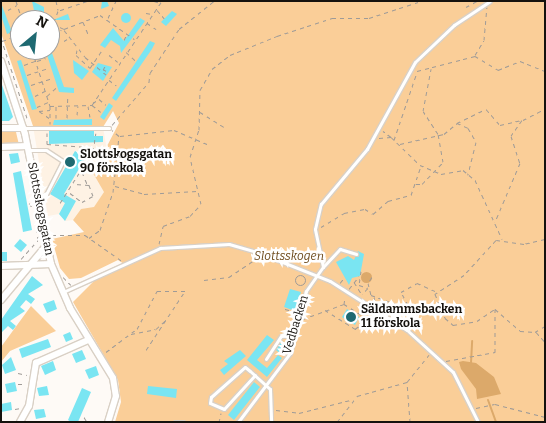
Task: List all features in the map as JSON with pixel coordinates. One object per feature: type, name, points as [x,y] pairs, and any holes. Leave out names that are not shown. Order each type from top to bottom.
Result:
[{"type":"street","name":"Slottsskogsgatan","points":[[1,62],[28,148],[34,198],[51,264],[63,292],[115,387],[108,422]]},
{"type":"street","points":[[1,128],[23,128]]},
{"type":"street","points":[[1,146],[28,148]]},
{"type":"street","points":[[1,300],[46,246]]},
{"type":"street","points":[[1,266],[51,264]]},
{"type":"street","points":[[20,422],[29,406],[32,375],[40,361],[88,340]]},
{"type":"lane","points":[[323,267],[316,235],[318,210],[374,138],[408,71],[443,34],[488,2]]},
{"type":"lane","points":[[23,128],[48,126],[109,128]]},
{"type":"lane","points":[[28,148],[46,150],[63,161],[46,194],[34,198]]},
{"type":"lane","points":[[63,292],[122,262],[160,248],[229,244],[260,253],[339,285],[389,316],[432,350],[444,362],[458,379],[478,422]]},
{"type":"lane","name":"Vedbacken","points":[[238,422],[290,353],[299,313],[317,275],[340,249],[356,254]]},
{"type":"lane","points":[[266,359],[281,336],[295,335]]},
{"type":"lane","points":[[255,375],[222,409],[210,404],[211,397],[238,371],[245,368],[255,375],[266,386],[272,410],[271,422]]},
{"type":"lane","points":[[176,422],[183,422]]},
{"type":"path","points":[[16,1],[19,10]]},
{"type":"path","points":[[60,11],[87,1]]},
{"type":"path","points":[[108,18],[116,1]]},
{"type":"path","points":[[93,104],[118,62],[161,2],[154,1]]},
{"type":"path","points":[[210,145],[174,130],[119,136],[109,128],[149,82],[178,29],[214,1]]},
{"type":"path","points":[[160,248],[163,226],[198,210],[197,191],[190,157],[197,139],[201,84],[230,55],[332,18],[368,18],[421,1]]},
{"type":"path","points":[[466,7],[478,1]]},
{"type":"path","points":[[408,71],[418,72],[475,56],[484,40],[489,14],[488,2]]},
{"type":"path","points":[[8,10],[17,5]]},
{"type":"path","points":[[156,10],[164,18]]},
{"type":"path","points":[[146,13],[153,14]]},
{"type":"path","points":[[60,32],[62,29],[100,15],[108,18],[135,39]]},
{"type":"path","points":[[83,22],[88,34]]},
{"type":"path","points":[[146,22],[156,29]]},
{"type":"path","points":[[62,29],[78,50],[93,64],[108,72]]},
{"type":"path","points":[[124,40],[127,34]]},
{"type":"path","points":[[64,41],[70,38]]},
{"type":"path","points":[[78,50],[75,53],[90,68],[103,49]]},
{"type":"path","points":[[126,52],[135,60]]},
{"type":"path","points":[[109,54],[118,62]]},
{"type":"path","points":[[475,56],[498,70],[520,61],[545,71]]},
{"type":"path","points":[[24,65],[39,60]]},
{"type":"path","points":[[36,61],[50,106],[47,144],[95,146]]},
{"type":"path","points":[[103,70],[106,64]]},
{"type":"path","points":[[28,75],[49,68]]},
{"type":"path","points":[[415,184],[435,172],[442,162],[438,134],[423,111],[431,68]]},
{"type":"path","points":[[103,70],[116,85]]},
{"type":"path","points":[[394,140],[418,72]]},
{"type":"path","points":[[31,85],[52,78]]},
{"type":"path","points":[[46,96],[56,88]]},
{"type":"path","points":[[35,96],[45,92]]},
{"type":"path","points":[[67,118],[68,95]]},
{"type":"path","points":[[50,106],[88,106],[99,99],[106,104]]},
{"type":"path","points":[[37,106],[48,102]]},
{"type":"path","points":[[93,104],[101,112]]},
{"type":"path","points":[[56,106],[56,118]]},
{"type":"path","points":[[76,116],[78,106]]},
{"type":"path","points":[[88,106],[90,116]]},
{"type":"path","points":[[399,144],[408,140],[438,134],[486,109],[500,125],[522,120],[545,109]]},
{"type":"path","points":[[50,110],[39,111],[42,117],[50,118]]},
{"type":"path","points":[[200,112],[224,127]]},
{"type":"path","points":[[495,222],[520,163],[511,136],[522,120]]},
{"type":"path","points":[[457,123],[468,128],[476,142],[468,175]]},
{"type":"path","points":[[379,127],[420,166],[435,172],[459,170],[468,175],[480,187],[486,213],[495,222],[502,239]]},
{"type":"path","points":[[60,204],[69,193],[91,155],[95,146],[96,128]]},
{"type":"path","points":[[89,238],[100,230],[114,186],[119,136]]},
{"type":"path","points":[[374,138],[391,137]]},
{"type":"path","points":[[87,147],[91,155]]},
{"type":"path","points":[[325,226],[353,210],[375,213],[388,201],[411,195],[420,166]]},
{"type":"path","points":[[69,193],[87,202],[94,194],[81,172]]},
{"type":"path","points":[[74,184],[87,184]]},
{"type":"path","points":[[114,186],[144,194],[197,191]]},
{"type":"path","points":[[34,198],[35,214]]},
{"type":"path","points":[[29,204],[34,209]]},
{"type":"path","points":[[545,207],[545,227]]},
{"type":"path","points":[[17,266],[38,240],[36,225],[32,226]]},
{"type":"path","points":[[54,234],[75,233],[89,238],[122,262]]},
{"type":"path","points":[[436,291],[464,275],[484,250],[502,239],[524,244],[545,239]]},
{"type":"path","points":[[204,280],[248,268],[260,253]]},
{"type":"path","points":[[361,271],[359,285],[362,293],[372,277]]},
{"type":"path","points":[[299,275],[305,280],[300,285],[295,280],[299,275]]},
{"type":"path","points":[[344,304],[347,290],[360,276]]},
{"type":"path","points":[[339,285],[344,278]]},
{"type":"path","points":[[354,281],[359,285],[368,286]]},
{"type":"path","points":[[407,330],[408,308],[400,294],[410,286],[422,283],[436,291],[445,318],[453,325],[476,321],[495,309]]},
{"type":"path","points":[[368,286],[374,296],[374,307]]},
{"type":"path","points":[[99,356],[117,348],[131,334],[157,291],[185,291],[170,317],[146,350]]},
{"type":"path","points":[[374,296],[385,296],[396,305],[408,308]]},
{"type":"path","points":[[297,322],[344,304],[366,318]]},
{"type":"path","points":[[389,316],[396,305]]},
{"type":"path","points":[[285,309],[299,313]]},
{"type":"path","points":[[495,309],[520,331],[535,332],[545,326]]},
{"type":"path","points":[[444,362],[472,353],[495,352],[495,309]]},
{"type":"path","points":[[325,310],[355,329],[366,318],[379,310]]},
{"type":"path","points":[[131,334],[156,329],[170,317]]},
{"type":"path","points":[[535,332],[545,342]]},
{"type":"path","points":[[272,410],[299,413],[351,400],[407,382],[432,350]]},
{"type":"path","points":[[18,373],[32,375]]},
{"type":"path","points":[[407,382],[410,422]]},
{"type":"path","points":[[18,384],[31,384]]},
{"type":"path","points":[[338,422],[351,400]]},
{"type":"path","points":[[472,409],[492,404],[545,417]]},
{"type":"path","points":[[219,422],[222,409]]},
{"type":"path","points":[[84,417],[87,422]]},
{"type":"shaded area","name":"Slottskogsgatan 90 förskola","points":[[33,126],[103,127],[107,151],[104,192],[94,208],[81,209],[73,220],[65,221],[59,214],[48,216]]},
{"type":"shaded area","points":[[366,271],[372,277],[366,283],[360,277]]},
{"type":"shaded area","points":[[459,362],[476,363],[494,377],[501,394],[477,399],[476,389],[461,369]]},
{"type":"green space","name":"Slottsskogen","points":[[1,1],[545,1],[545,422],[115,422],[121,402],[118,380],[73,302],[94,281],[124,264],[118,260],[81,278],[69,279],[60,268],[52,239],[84,232],[73,220],[81,209],[94,207],[104,192],[93,173],[119,123],[113,111],[103,127],[33,126],[10,60],[60,60],[60,10],[10,10],[10,59],[1,33]]},
{"type":"green space","points":[[1,132],[16,132],[19,145],[1,144]]},
{"type":"green space","points":[[31,306],[56,331],[10,351],[1,362],[1,347]]},
{"type":"building","points":[[32,1],[44,7],[44,10],[34,10]]},
{"type":"building","points":[[102,1],[107,1],[109,6],[101,9]]},
{"type":"building","points":[[1,3],[10,27],[10,33],[7,34],[1,15]]},
{"type":"building","points":[[172,11],[177,14],[166,26],[161,22]]},
{"type":"building","points":[[124,13],[128,13],[131,18],[128,23],[124,23],[121,20],[121,16]]},
{"type":"building","points":[[68,14],[70,20],[60,20],[60,17]]},
{"type":"building","points":[[140,18],[145,21],[121,53],[120,46],[111,40],[105,48],[100,45],[113,28],[124,41]]},
{"type":"building","points":[[150,41],[155,43],[152,49],[116,101],[112,98]]},
{"type":"building","points":[[21,60],[37,109],[32,110],[17,61]]},
{"type":"building","points":[[49,60],[54,60],[64,87],[74,88],[74,93],[59,92]]},
{"type":"building","points":[[73,60],[89,71],[82,80],[74,73]]},
{"type":"building","points":[[98,63],[112,67],[103,81],[92,72]]},
{"type":"building","points":[[2,85],[13,117],[9,121],[1,121]]},
{"type":"building","points":[[109,103],[113,106],[104,120],[100,117]]},
{"type":"building","points":[[92,119],[92,125],[53,125],[54,120]]},
{"type":"building","points":[[49,131],[94,131],[94,136],[103,136],[103,142],[49,144]]},
{"type":"building","points":[[75,151],[86,157],[64,194],[76,201],[65,221],[59,214],[65,203],[50,194]]},
{"type":"building","points":[[18,153],[20,162],[11,164],[9,154]]},
{"type":"building","points":[[21,171],[32,230],[23,232],[13,173]]},
{"type":"building","points":[[20,239],[27,245],[21,252],[14,246]]},
{"type":"building","points":[[358,251],[364,254],[360,276],[352,278],[349,285],[336,262],[348,256],[354,260]]},
{"type":"building","points":[[1,252],[7,252],[7,261],[1,261]]},
{"type":"building","points":[[32,276],[43,285],[28,294],[35,299],[31,304],[26,300],[20,307],[25,311],[10,321],[16,326],[13,330],[8,326],[1,333],[1,320]]},
{"type":"building","points":[[290,289],[301,292],[295,311],[284,307]]},
{"type":"building","points":[[54,300],[57,309],[47,313],[43,304]]},
{"type":"building","name":"Säldammsbacken 11 förskola","points":[[347,309],[359,317],[355,325],[342,317]]},
{"type":"building","points":[[70,332],[73,339],[66,342],[63,335]]},
{"type":"building","points":[[267,335],[274,340],[257,360],[267,368],[278,355],[282,358],[267,377],[247,360]]},
{"type":"building","points":[[48,339],[51,347],[22,358],[19,349]]},
{"type":"building","points":[[282,341],[288,346],[282,355],[276,350]]},
{"type":"building","points":[[82,350],[86,359],[76,363],[72,354]]},
{"type":"building","points":[[240,350],[246,356],[224,375],[220,370],[228,364],[224,361]]},
{"type":"building","points":[[11,357],[16,370],[5,374],[2,365]]},
{"type":"building","points":[[53,361],[56,370],[45,375],[41,366]]},
{"type":"building","points":[[96,366],[99,375],[89,379],[85,370]]},
{"type":"building","points":[[15,382],[17,391],[7,393],[5,384]]},
{"type":"building","points":[[254,382],[260,387],[234,420],[228,415]]},
{"type":"building","points":[[47,386],[49,395],[39,396],[37,388]]},
{"type":"building","points":[[148,386],[177,389],[176,398],[147,394]]},
{"type":"building","points":[[82,388],[91,392],[78,422],[71,422],[68,420]]},
{"type":"building","points":[[11,402],[12,410],[1,412],[1,404]]},
{"type":"building","points":[[44,409],[46,417],[36,419],[34,410]]},
{"type":"waterway","points":[[471,363],[472,341]]},
{"type":"waterway","points":[[488,400],[496,422]]},
{"type":"place","name":"Slottskogsgatan 90 förskola","points":[[70,162]]},
{"type":"place","name":"Säldammsbacken 11 förskola","points":[[351,317]]}]
